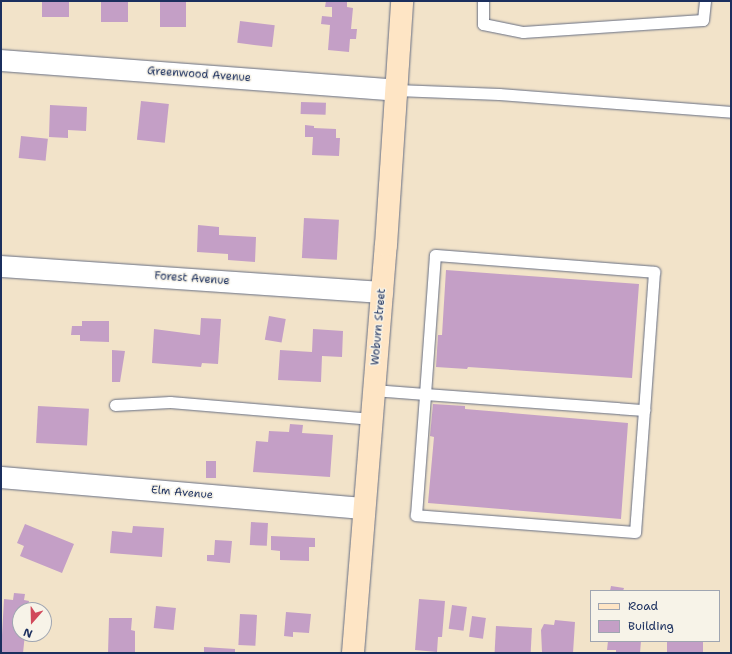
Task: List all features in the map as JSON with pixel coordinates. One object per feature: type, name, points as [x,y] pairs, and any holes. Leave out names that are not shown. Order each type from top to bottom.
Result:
[{"type":"main road","name":"Woburn Street","points":[[353,653],[382,292],[402,1]]},
{"type":"street","name":"Greenwood Avenue","points":[[1,60],[396,90]]},
{"type":"street","name":"Forest Avenue","points":[[1,266],[382,292]]},
{"type":"street","name":"Elm Avenue","points":[[1,477],[364,508]]},
{"type":"lane","points":[[483,1],[483,24],[523,32],[703,20],[705,1]]},
{"type":"lane","points":[[396,90],[499,94],[731,112]]},
{"type":"lane","points":[[435,255],[654,272],[644,410],[635,532],[416,515],[435,255]]},
{"type":"lane","points":[[373,390],[644,410]]},
{"type":"lane","points":[[115,405],[170,402],[372,418]]},
{"type":"building","points":[[42,1],[69,1],[69,17],[42,17]]},
{"type":"building","points":[[101,1],[128,1],[128,22],[101,22]]},
{"type":"building","points":[[160,1],[186,1],[186,27],[160,27]]},
{"type":"building","points":[[326,1],[347,1],[347,7],[353,8],[351,29],[357,29],[356,39],[350,39],[349,52],[328,50],[330,25],[321,24],[322,16],[332,17],[332,7],[325,7]]},
{"type":"building","points":[[240,21],[275,25],[272,47],[237,43]]},
{"type":"building","points":[[141,101],[169,104],[165,143],[137,140]]},
{"type":"building","points":[[301,102],[326,103],[326,115],[301,114]]},
{"type":"building","points":[[50,105],[87,107],[86,131],[68,130],[68,138],[49,137]]},
{"type":"building","points":[[305,125],[314,126],[314,128],[336,129],[336,138],[340,138],[339,156],[312,155],[313,137],[305,137]]},
{"type":"building","points":[[21,136],[48,139],[46,161],[19,158]]},
{"type":"building","points":[[304,218],[339,220],[337,260],[302,258]]},
{"type":"building","points":[[198,225],[219,227],[219,235],[256,237],[255,262],[228,260],[228,254],[197,252]]},
{"type":"building","points":[[446,270],[639,284],[632,378],[468,367],[467,369],[436,367],[438,335],[442,335]]},
{"type":"building","points":[[269,316],[286,319],[282,343],[265,340]]},
{"type":"building","points":[[201,318],[221,319],[218,364],[202,363],[201,367],[152,363],[154,329],[200,335]]},
{"type":"building","points":[[82,321],[109,321],[109,342],[80,341],[80,335],[71,335],[72,326],[82,326]]},
{"type":"building","points":[[313,329],[343,331],[342,357],[322,356],[321,382],[278,380],[280,350],[312,352]]},
{"type":"building","points":[[112,350],[125,351],[120,382],[112,382]]},
{"type":"building","points":[[433,404],[465,406],[465,409],[628,423],[621,519],[428,503],[434,437],[430,436]]},
{"type":"building","points":[[38,406],[89,409],[87,446],[36,443]]},
{"type":"building","points":[[290,424],[303,425],[302,433],[333,435],[330,477],[253,472],[256,441],[268,442],[269,431],[289,432]]},
{"type":"building","points":[[206,461],[216,461],[216,478],[206,478]]},
{"type":"building","points":[[251,522],[268,523],[267,546],[250,545]]},
{"type":"building","points":[[25,524],[74,544],[62,573],[20,556],[24,546],[17,543]]},
{"type":"building","points":[[133,526],[164,528],[162,557],[110,553],[112,531],[132,533]]},
{"type":"building","points":[[271,536],[315,538],[315,547],[309,547],[309,561],[280,560],[280,551],[271,550]]},
{"type":"building","points":[[215,540],[232,541],[230,563],[207,561],[207,555],[214,555]]},
{"type":"building","points":[[611,586],[624,588],[623,590],[610,590]]},
{"type":"building","points":[[14,593],[25,594],[24,600],[29,601],[12,602],[12,642],[24,642],[23,653],[1,653],[4,599],[13,600]]},
{"type":"building","points":[[419,599],[445,601],[442,637],[438,637],[437,652],[415,650]]},
{"type":"building","points":[[452,605],[467,607],[464,631],[449,629]]},
{"type":"building","points":[[156,606],[176,608],[174,630],[154,628]]},
{"type":"building","points":[[286,612],[311,614],[309,633],[293,632],[293,637],[284,636]]},
{"type":"building","points":[[240,614],[257,615],[255,646],[238,645]]},
{"type":"building","points":[[472,616],[486,618],[483,639],[469,637]]},
{"type":"building","points":[[109,618],[132,618],[131,630],[135,631],[135,653],[108,653]]},
{"type":"building","points":[[555,620],[575,622],[573,653],[542,652],[541,630],[544,624],[554,625]]},
{"type":"building","points":[[496,626],[532,628],[531,653],[495,652]]},
{"type":"building","points":[[608,642],[641,642],[640,653],[616,653],[616,650],[607,650]]},
{"type":"building","points":[[667,642],[703,642],[703,653],[667,653]]},
{"type":"building","points":[[204,647],[235,649],[235,653],[204,653]]}]
